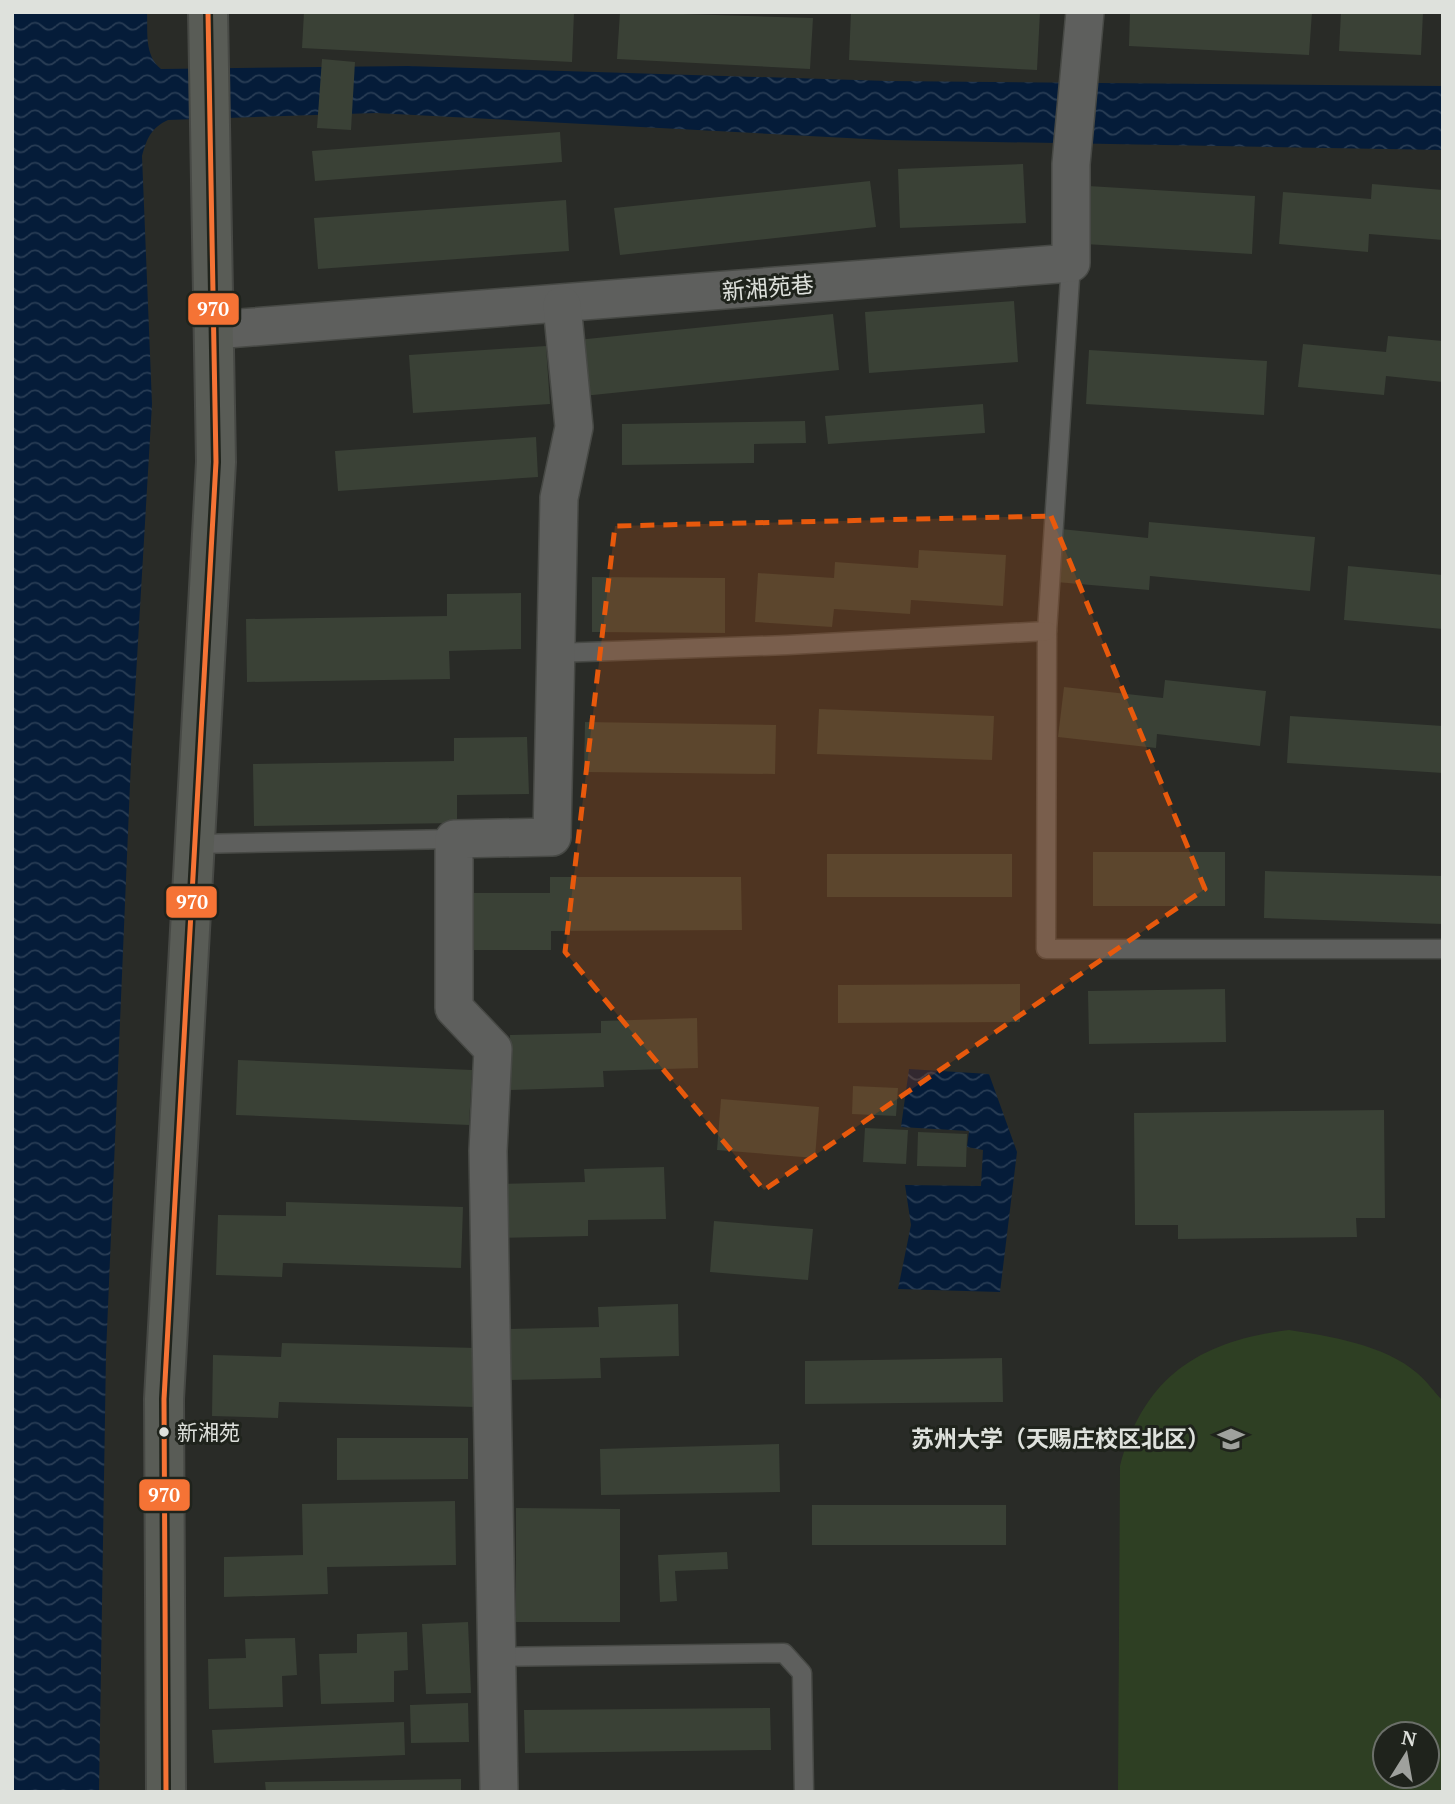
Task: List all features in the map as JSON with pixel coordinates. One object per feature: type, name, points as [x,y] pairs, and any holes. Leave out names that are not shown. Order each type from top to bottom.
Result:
[{"type":"main road","points":[[166,1792],[164,1399],[216,462],[208,24]]},
{"type":"street","points":[[1071,263],[1073,152],[1085,12]]},
{"type":"street","name":"新湘苑巷","points":[[214,330],[562,305],[1071,263]]},
{"type":"street","points":[[499,1792],[488,1152],[493,1049],[454,1008],[454,839],[552,837],[559,498],[574,427],[562,305]]},
{"type":"lane","points":[[1071,263],[1046,631],[1046,949],[1443,948]]},
{"type":"lane","points":[[555,653],[788,645],[1046,631]]},
{"type":"lane","points":[[195,844],[454,839]]},
{"type":"lane","points":[[496,1657],[784,1653],[802,1673],[804,1792]]},
{"type":"highlighted area","points":[[1051,516],[1205,889],[764,1190],[565,952],[615,526]]},
{"type":"green space","points":[[1289,1330],[1356,1343],[1404,1363],[1424,1379],[1443,1401],[1443,1792],[1118,1792],[1120,1466],[1144,1408],[1161,1386],[1180,1368],[1228,1343]]},
{"type":"water","points":[[12,12],[147,12],[149,50],[161,69],[408,66],[888,81],[1443,86],[1443,150],[885,140],[376,113],[168,120],[154,130],[142,156],[152,404],[131,761],[106,1354],[99,1792],[12,1792]]},
{"type":"water","points":[[909,1069],[989,1074],[1017,1152],[1000,1292],[898,1289],[911,1225],[905,1185],[981,1186],[983,1150],[967,1147],[969,1131],[901,1127]]},
{"type":"building","points":[[304,12],[574,12],[572,62],[302,48]]},
{"type":"building","points":[[620,12],[813,18],[810,69],[617,59]]},
{"type":"building","points":[[851,12],[1040,12],[1037,70],[849,60]]},
{"type":"building","points":[[1130,12],[1312,12],[1309,55],[1129,46]]},
{"type":"building","points":[[1341,12],[1423,12],[1421,55],[1339,51]]},
{"type":"building","points":[[322,59],[355,62],[351,130],[317,128]]},
{"type":"building","points":[[560,132],[562,162],[315,181],[312,151]]},
{"type":"building","points":[[1023,164],[1026,223],[900,228],[898,169]]},
{"type":"building","points":[[870,181],[876,227],[620,255],[614,208]]},
{"type":"building","points":[[1372,184],[1443,190],[1443,240],[1369,234],[1368,252],[1279,244],[1283,192],[1371,199]]},
{"type":"building","points":[[1088,186],[1255,196],[1252,254],[1085,244]]},
{"type":"building","points":[[566,200],[569,251],[318,269],[314,218]]},
{"type":"building","points":[[1014,301],[1018,362],[869,373],[865,312]]},
{"type":"building","points":[[833,314],[839,370],[583,396],[577,340]]},
{"type":"building","points":[[1388,336],[1443,341],[1443,382],[1386,376],[1384,395],[1298,387],[1303,344],[1386,352]]},
{"type":"building","points":[[546,346],[550,404],[413,413],[409,355]]},
{"type":"building","points":[[1089,350],[1267,361],[1264,415],[1086,404]]},
{"type":"building","points":[[983,404],[985,433],[828,444],[825,416]]},
{"type":"building","points":[[805,421],[806,443],[754,444],[754,463],[622,465],[622,424]]},
{"type":"building","points":[[536,437],[538,477],[338,491],[335,451]]},
{"type":"building","points":[[1149,522],[1315,537],[1310,591],[1150,576],[1149,590],[1056,582],[1061,529],[1148,538]]},
{"type":"building","points":[[919,550],[1006,555],[1003,606],[911,600],[910,614],[834,609],[832,627],[755,622],[758,573],[834,578],[835,562],[918,568]]},
{"type":"building","points":[[1348,566],[1443,575],[1443,629],[1344,620]]},
{"type":"building","points":[[592,577],[725,578],[725,633],[592,632]]},
{"type":"building","points":[[521,593],[521,649],[449,651],[450,679],[247,682],[246,619],[447,616],[447,594]]},
{"type":"building","points":[[1165,680],[1266,691],[1260,746],[1157,734],[1156,748],[1058,737],[1064,687],[1163,698]]},
{"type":"building","points":[[819,709],[994,716],[992,760],[817,754]]},
{"type":"building","points":[[1290,716],[1443,726],[1443,773],[1287,763]]},
{"type":"building","points":[[585,722],[776,725],[775,774],[584,772]]},
{"type":"building","points":[[527,737],[529,794],[457,795],[457,823],[254,826],[253,764],[454,761],[454,738]]},
{"type":"building","points":[[1093,852],[1225,852],[1225,906],[1093,906]]},
{"type":"building","points":[[827,854],[1012,854],[1012,897],[827,897]]},
{"type":"building","points":[[1265,871],[1443,876],[1443,924],[1264,918]]},
{"type":"building","points":[[550,877],[741,877],[742,930],[551,931],[551,950],[457,950],[457,893],[550,893]]},
{"type":"building","points":[[1020,984],[1020,1022],[838,1023],[838,985]]},
{"type":"building","points":[[1225,989],[1226,1042],[1089,1044],[1088,991]]},
{"type":"building","points":[[697,1018],[698,1068],[603,1071],[604,1087],[511,1090],[510,1035],[601,1033],[601,1021]]},
{"type":"building","points":[[238,1060],[472,1070],[469,1125],[236,1115]]},
{"type":"building","points":[[853,1086],[898,1088],[896,1116],[852,1114]]},
{"type":"building","points":[[721,1099],[819,1107],[815,1158],[717,1150]]},
{"type":"building","points":[[1384,1110],[1385,1218],[1356,1218],[1357,1237],[1178,1239],[1178,1225],[1135,1225],[1134,1113]]},
{"type":"building","points":[[865,1128],[908,1130],[906,1164],[863,1162]]},
{"type":"building","points":[[918,1132],[967,1134],[966,1167],[917,1166]]},
{"type":"building","points":[[664,1167],[666,1219],[588,1220],[588,1236],[495,1238],[494,1184],[585,1182],[584,1169]]},
{"type":"building","points":[[286,1202],[463,1207],[461,1268],[283,1263],[282,1277],[216,1275],[218,1215],[286,1216]]},
{"type":"building","points":[[714,1221],[813,1229],[808,1280],[710,1272]]},
{"type":"building","points":[[678,1304],[679,1356],[600,1358],[601,1378],[509,1380],[508,1329],[599,1327],[598,1307]]},
{"type":"building","points":[[282,1343],[477,1348],[476,1407],[279,1402],[278,1418],[212,1416],[213,1355],[281,1357]]},
{"type":"building","points":[[1002,1358],[1003,1402],[805,1404],[805,1361]]},
{"type":"building","points":[[337,1438],[468,1438],[468,1479],[337,1480]]},
{"type":"building","points":[[779,1444],[780,1492],[601,1495],[600,1449]]},
{"type":"building","points":[[455,1501],[456,1565],[327,1567],[328,1594],[224,1597],[224,1557],[303,1555],[302,1504]]},
{"type":"building","points":[[812,1505],[1006,1505],[1006,1545],[812,1545]]},
{"type":"building","points":[[516,1508],[620,1509],[620,1622],[516,1622]]},
{"type":"building","points":[[727,1552],[728,1569],[675,1571],[677,1601],[660,1602],[658,1555]]},
{"type":"building","points":[[468,1622],[471,1693],[426,1694],[422,1624]]},
{"type":"building","points":[[407,1632],[408,1670],[394,1671],[394,1702],[321,1704],[319,1654],[357,1653],[357,1634]]},
{"type":"building","points":[[295,1638],[297,1675],[282,1676],[283,1707],[209,1709],[208,1659],[246,1658],[245,1639]]},
{"type":"building","points":[[468,1703],[469,1742],[411,1743],[410,1705]]},
{"type":"building","points":[[770,1708],[771,1750],[525,1753],[524,1710]]},
{"type":"building","points":[[404,1722],[405,1755],[214,1763],[212,1730]]},
{"type":"building","points":[[461,1779],[461,1792],[266,1792],[265,1782]]},
{"type":"transit line","name":"970","points":[[166,1792],[164,1399],[216,462],[208,12]]},
{"type":"place","name":"新湘苑","points":[[164,1432]]},
{"type":"place","name":"苏州大学（天赐庄校区北区）","points":[[1231,1439]]}]
